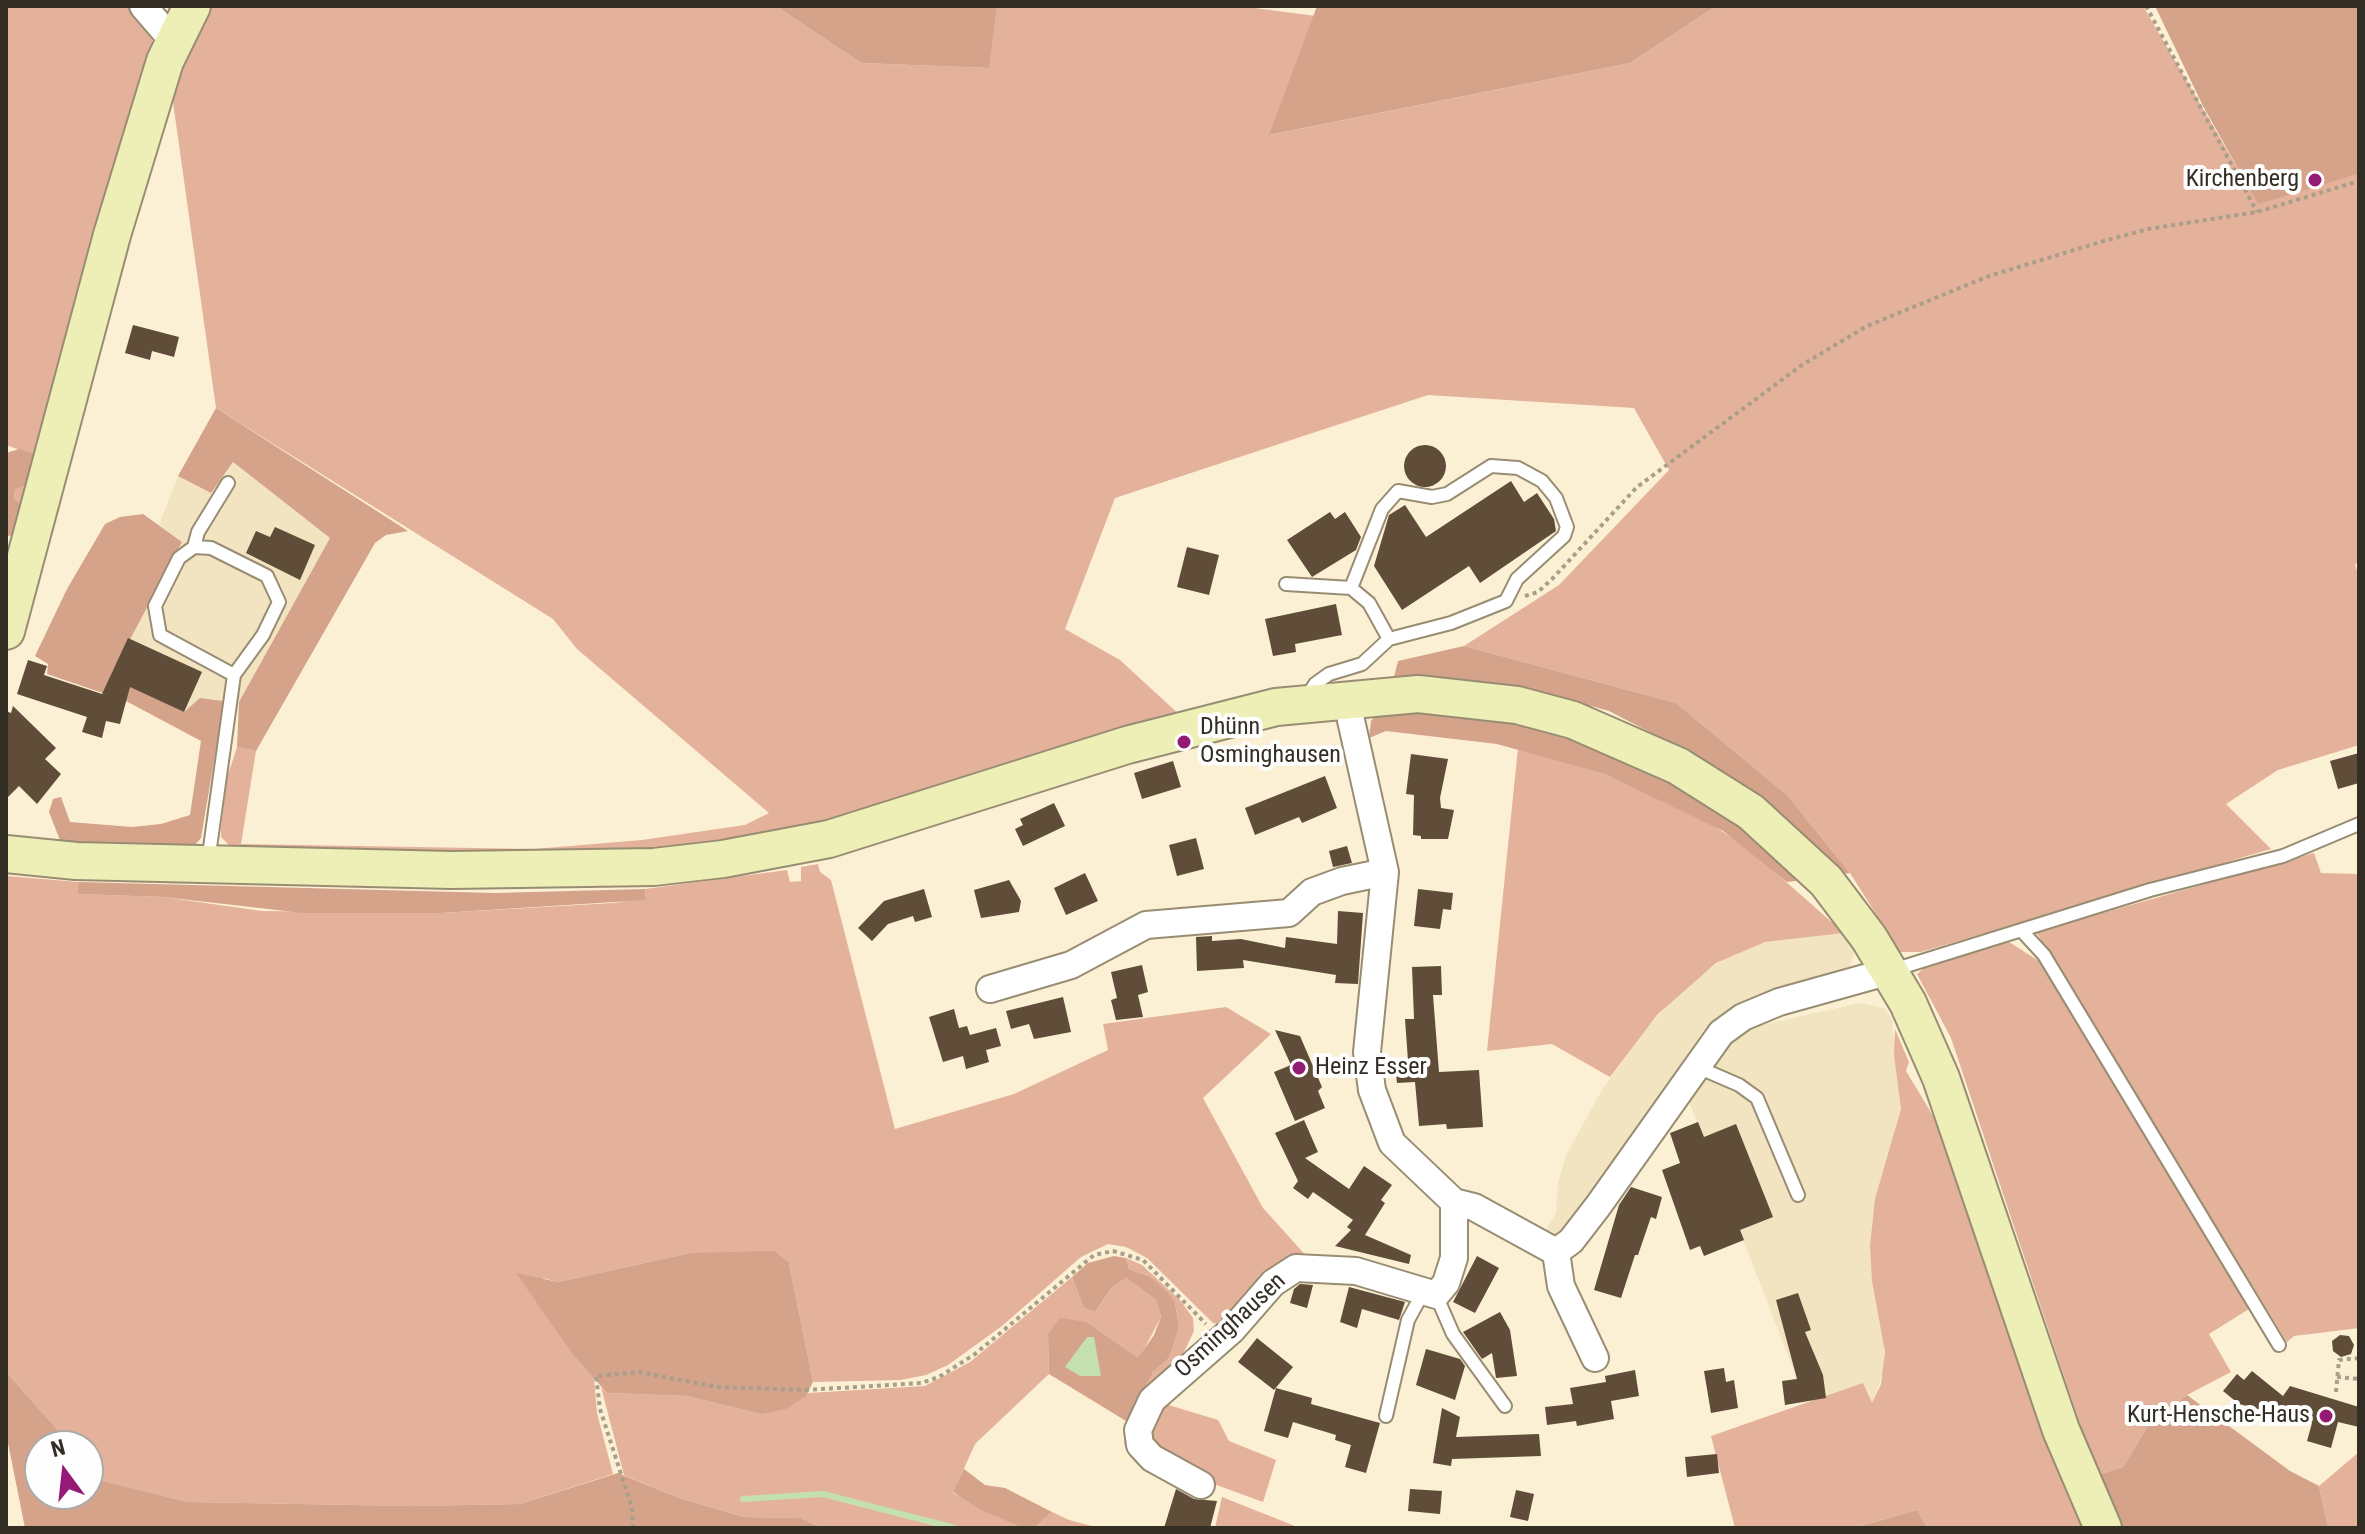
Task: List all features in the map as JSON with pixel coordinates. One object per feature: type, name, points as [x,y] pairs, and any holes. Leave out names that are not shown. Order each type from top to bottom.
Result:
[{"type":"main road","points":[[6,631],[112,235],[174,42],[192,6]]},
{"type":"main road","points":[[6,854],[76,861],[567,871],[723,859],[877,826],[1205,722],[1303,703],[1418,694],[1517,705],[1597,728],[1678,766],[1751,812],[1826,881],[1890,971],[1941,1078],[2061,1430],[2103,1528]]},
{"type":"street","points":[[143,6],[174,42]]},
{"type":"street","points":[[1346,698],[1385,872],[1367,1052],[1372,1090],[1392,1143],[1454,1202],[1474,1207],[1556,1252]]},
{"type":"street","points":[[990,989],[1071,965],[1146,925],[1289,913],[1312,892],[1342,881],[1385,872]]},
{"type":"street","points":[[1556,1252],[1571,1241],[1598,1206],[1721,1033],[1743,1017],[1779,1002],[1890,971]]},
{"type":"street","points":[[1430,1293],[1446,1283],[1454,1258],[1454,1202]]},
{"type":"street","points":[[1556,1252],[1561,1286],[1595,1358]]},
{"type":"street","name":"Osminghausen","points":[[1201,1485],[1144,1452],[1138,1430],[1152,1400],[1220,1341],[1273,1283],[1296,1268],[1356,1271],[1430,1293]]},
{"type":"lane","points":[[1303,703],[1315,684],[1329,674],[1362,664],[1389,639],[1451,623],[1506,601],[1517,579],[1557,545],[1567,527],[1556,498],[1542,481],[1518,468],[1491,466],[1447,494],[1432,497],[1398,491],[1391,496],[1376,523],[1366,557],[1351,588]]},
{"type":"lane","points":[[228,483],[198,532],[194,547],[179,558],[155,606],[160,635],[234,675]]},
{"type":"lane","points":[[194,547],[211,548],[267,576],[279,602],[263,635],[234,675],[207,864]]},
{"type":"lane","points":[[1286,584],[1338,584],[1351,588],[1369,603],[1389,639]]},
{"type":"lane","points":[[1890,971],[2150,890],[2283,856],[2359,824]]},
{"type":"lane","points":[[2021,930],[2044,955],[2279,1345]]},
{"type":"lane","points":[[1695,1066],[1739,1085],[1757,1098],[1798,1195]]},
{"type":"lane","points":[[1386,1416],[1408,1320],[1430,1293],[1453,1334],[1505,1406]]},
{"type":"path","points":[[2146,6],[2257,212]]},
{"type":"path","points":[[1506,601],[1538,592],[1637,487],[1790,373],[1867,326],[1989,276],[2118,237],[2179,223],[2257,212],[2359,181]]},
{"type":"path","points":[[633,1528],[632,1508],[600,1409],[596,1376],[639,1372],[717,1387],[806,1390],[921,1383],[939,1377],[975,1354],[1094,1255],[1113,1251],[1134,1255],[1160,1274],[1220,1341]]},
{"type":"path","points":[[2336,1392],[2339,1360],[2359,1358]]},
{"type":"path","points":[[2337,1377],[2359,1379]]},
{"type":"shaded area","points":[[6,6],[130,6],[151,31],[153,47],[30,509],[14,499],[15,490],[28,484],[38,467],[34,455],[6,445]]},
{"type":"shaded area","points":[[203,6],[776,6],[861,63],[988,68],[997,6],[1239,6],[1316,16],[1270,135],[1630,63],[1716,6],[2143,6],[2258,203],[2359,174],[2359,563],[2355,564],[2359,578],[2359,745],[2278,770],[2226,804],[2271,849],[1921,952],[1900,952],[1850,873],[1787,795],[1676,703],[1464,646],[1559,585],[1669,470],[1634,408],[1428,395],[1115,498],[1065,629],[1120,660],[1183,718],[826,827],[656,855],[235,851],[221,837],[221,828],[227,778],[237,747],[256,751],[241,844],[534,849],[642,840],[745,825],[769,813],[577,649],[553,619],[216,408],[172,95],[114,295],[148,150]]},
{"type":"shaded area","points":[[776,6],[997,6],[989,68],[861,63]]},
{"type":"shaded area","points":[[1317,6],[1716,6],[1630,63],[1269,135]]},
{"type":"shaded area","points":[[2155,6],[2359,6],[2359,174],[2258,204],[2203,106]]},
{"type":"shaded area","points":[[216,408],[408,531],[386,535],[375,543],[256,751],[237,747],[239,702],[330,538],[233,462],[211,493],[178,476]]},
{"type":"shaded area","points":[[19,449],[34,454],[38,467],[28,484],[15,490],[14,499],[30,509],[22,535],[6,536],[6,453]]},
{"type":"shaded area","points":[[233,462],[330,538],[239,702],[200,698],[184,712],[110,677],[182,542],[159,525],[178,476],[211,493]]},
{"type":"shaded area","points":[[143,514],[182,542],[110,677],[184,712],[200,698],[224,701],[201,838],[194,846],[63,848],[49,812],[53,799],[61,797],[70,822],[132,827],[161,824],[190,815],[201,741],[126,701],[47,674],[48,664],[35,656],[67,589],[105,524],[120,517]]},
{"type":"shaded area","points":[[1464,646],[1676,703],[1787,795],[1850,873],[1834,875],[1717,767],[1609,711],[1552,695],[1476,684],[1393,681],[1398,661]]},
{"type":"shaded area","points":[[1404,704],[1515,717],[1577,735],[1719,806],[1804,880],[1787,882],[1723,831],[1605,774],[1497,744],[1386,731],[1369,738],[1371,721],[1380,711]]},
{"type":"shaded area","points":[[1518,748],[1605,774],[1694,813],[1749,849],[1844,933],[1765,942],[1716,963],[1657,1015],[1610,1077],[1552,1044],[1487,1051]]},
{"type":"shaded area","points":[[2314,853],[2321,873],[2359,874],[2359,1328],[2294,1336],[2287,1342],[2036,932]]},
{"type":"shaded area","points":[[818,864],[820,872],[831,880],[895,1129],[1014,1094],[1108,1050],[1103,1024],[1226,1007],[1271,1034],[1203,1098],[1263,1208],[1309,1259],[1221,1325],[1213,1323],[1147,1258],[1126,1247],[1108,1244],[1081,1257],[1002,1326],[948,1365],[926,1375],[900,1380],[813,1382],[789,1263],[690,1253],[558,1282],[543,1278],[574,1356],[594,1378],[597,1413],[613,1474],[520,1504],[412,1506],[188,1502],[104,1482],[104,1430],[58,1430],[6,1372],[6,876],[79,882],[79,894],[163,897],[262,911],[441,913],[646,899],[645,889],[787,870],[790,882],[801,881],[801,867]]},
{"type":"shaded area","points":[[79,882],[495,893],[645,889],[646,900],[441,913],[303,913],[163,897],[78,894]]},
{"type":"shaded area","points":[[1844,933],[1854,952],[1850,966],[1735,1007],[1705,1028],[1563,1234],[1556,1237],[1543,1234],[1556,1213],[1558,1183],[1566,1155],[1602,1090],[1642,1033],[1688,984],[1728,956],[1765,942]]},
{"type":"shaded area","points":[[2009,942],[2039,961],[2249,1309],[2209,1334],[2231,1372],[2187,1395],[2149,1424],[2123,1467],[2097,1475],[1951,1038],[1917,974],[1928,965],[1988,945]]},
{"type":"shaded area","points":[[1860,1003],[1884,1008],[1892,1019],[1902,1103],[1872,1222],[1871,1265],[1884,1336],[1885,1367],[1872,1404],[1826,1399],[1785,1405],[1782,1381],[1797,1378],[1686,1094],[1734,1037],[1757,1026]]},
{"type":"shaded area","points":[[1895,1029],[1909,1062],[1906,1071],[1938,1124],[2065,1490],[2083,1528],[1927,1528],[1917,1510],[1854,1528],[1735,1528],[1711,1436],[1863,1383],[1872,1403],[1881,1384],[1885,1352],[1872,1281],[1870,1246],[1875,1199],[1901,1109],[1894,1055]]},
{"type":"shaded area","points":[[774,1251],[789,1263],[813,1382],[806,1396],[786,1409],[760,1414],[687,1396],[607,1393],[574,1356],[516,1273],[558,1282],[690,1253]]},
{"type":"shaded area","points":[[1114,1256],[1126,1258],[1129,1269],[1151,1277],[1167,1292],[1175,1302],[1179,1328],[1169,1358],[1153,1372],[1126,1421],[1049,1374],[1048,1334],[1060,1318],[1087,1322],[1138,1358],[1154,1335],[1161,1317],[1156,1300],[1126,1277],[1112,1287],[1096,1311],[1084,1308],[1072,1277],[1088,1263]]},
{"type":"shaded area","points":[[1126,1258],[1142,1265],[1180,1300],[1193,1318],[1194,1331],[1183,1354],[1164,1372],[1124,1445],[1126,1421],[1139,1392],[1153,1372],[1169,1358],[1179,1328],[1175,1302],[1151,1277],[1129,1269]]},
{"type":"shaded area","points":[[1126,1276],[1156,1300],[1161,1317],[1139,1359],[1087,1322],[1048,1334],[1049,1374],[975,1444],[953,1493],[1024,1528],[822,1528],[801,1518],[744,1517],[679,1498],[624,1475],[601,1387],[607,1393],[687,1396],[760,1414],[808,1393],[925,1386],[970,1362],[1072,1277],[1084,1308],[1097,1310],[1112,1287]]},
{"type":"shaded area","points":[[1087,1337],[1094,1337],[1101,1376],[1080,1376],[1065,1367]]},
{"type":"shaded area","points":[[6,1372],[58,1430],[24,1430],[24,1510],[104,1510],[104,1481],[188,1502],[412,1506],[520,1504],[618,1473],[679,1498],[744,1517],[801,1518],[822,1528],[25,1528],[6,1433]]},
{"type":"shaded area","points":[[2187,1395],[2290,1471],[2319,1486],[2328,1528],[2122,1528],[2097,1475],[2123,1467],[2149,1424]]},
{"type":"shaded area","points":[[1162,1403],[1218,1420],[1229,1441],[1276,1460],[1263,1502],[1200,1479],[1148,1445]]},
{"type":"shaded area","points":[[2359,1452],[2359,1526],[2328,1528],[2319,1486]]},
{"type":"shaded area","points":[[964,1469],[985,1485],[1005,1488],[1052,1512],[1034,1528],[1024,1528],[981,1510],[953,1492]]},
{"type":"shaded area","points":[[1222,1497],[1232,1501],[1300,1528],[1215,1528]]},
{"type":"shaded area","points":[[1917,1510],[1927,1528],[1854,1528]]},
{"type":"shaded area","points":[[1052,1512],[1069,1520],[1099,1528],[1034,1528]]},
{"type":"building","points":[[133,325],[179,337],[174,357],[152,351],[150,360],[125,353]]},
{"type":"building","points":[[1425,445],[1440,451],[1446,466],[1440,481],[1425,487],[1410,481],[1404,466],[1410,451]]},
{"type":"building","points":[[1511,481],[1524,502],[1537,493],[1554,519],[1556,531],[1480,583],[1469,566],[1402,610],[1374,566],[1389,515],[1405,505],[1426,537]]},
{"type":"building","points":[[1330,512],[1335,519],[1345,512],[1361,537],[1356,550],[1312,577],[1287,540]]},
{"type":"building","points":[[275,527],[315,545],[300,580],[246,553],[256,531],[270,537]]},
{"type":"building","points":[[1187,547],[1219,555],[1209,595],[1177,587]]},
{"type":"building","points":[[1336,604],[1342,635],[1295,644],[1296,652],[1273,656],[1265,619]]},
{"type":"building","points":[[128,638],[202,672],[184,712],[130,687],[120,724],[106,721],[102,738],[82,732],[87,717],[17,694],[28,660],[47,666],[44,675],[102,694]]},
{"type":"building","points":[[13,706],[56,748],[45,759],[61,774],[37,804],[19,786],[6,799],[6,711],[11,713]]},
{"type":"building","points":[[2359,753],[2359,783],[2338,789],[2330,761]]},
{"type":"building","points":[[1411,754],[1448,759],[1440,798],[1441,808],[1454,810],[1448,839],[1421,839],[1421,836],[1413,835],[1414,795],[1406,794]]},
{"type":"building","points":[[1173,761],[1181,787],[1142,799],[1134,773]]},
{"type":"building","points":[[1325,776],[1337,808],[1302,823],[1299,817],[1255,835],[1245,808]]},
{"type":"building","points":[[1054,803],[1065,826],[1023,846],[1015,829],[1023,825],[1020,819]]},
{"type":"building","points":[[1196,838],[1204,869],[1177,876],[1169,845]]},
{"type":"building","points":[[1347,846],[1352,863],[1333,867],[1329,851]]},
{"type":"building","points":[[1085,873],[1098,901],[1066,915],[1054,888]]},
{"type":"building","points":[[1009,880],[1021,901],[1019,912],[981,918],[974,890]]},
{"type":"building","points":[[924,889],[932,917],[915,922],[913,916],[888,924],[872,941],[858,928],[884,901]]},
{"type":"building","points":[[1418,889],[1453,893],[1451,910],[1443,909],[1440,929],[1414,926]]},
{"type":"building","points":[[1338,911],[1363,913],[1358,984],[1335,983],[1336,975],[1243,960],[1244,968],[1197,971],[1196,937],[1212,936],[1212,941],[1241,939],[1285,948],[1286,937],[1337,944]]},
{"type":"building","points":[[1142,965],[1148,992],[1138,995],[1143,1017],[1116,1020],[1111,1000],[1117,998],[1111,972]]},
{"type":"building","points":[[1441,966],[1442,995],[1433,995],[1439,1072],[1479,1070],[1483,1127],[1447,1129],[1446,1124],[1419,1126],[1415,1082],[1397,1083],[1395,1063],[1408,1061],[1405,1019],[1414,1019],[1412,967]]},
{"type":"building","points":[[1063,997],[1071,1032],[1034,1039],[1029,1024],[1011,1029],[1006,1011]]},
{"type":"building","points":[[954,1009],[959,1028],[967,1026],[970,1035],[996,1028],[1001,1046],[986,1050],[989,1062],[966,1069],[963,1056],[943,1062],[929,1017]]},
{"type":"building","name":"Heinz Esser","points":[[1275,1030],[1300,1036],[1322,1087],[1318,1091],[1325,1108],[1295,1121],[1274,1072],[1291,1065]]},
{"type":"building","points":[[1304,1120],[1318,1152],[1305,1158],[1349,1189],[1364,1166],[1392,1185],[1381,1200],[1385,1203],[1365,1235],[1411,1255],[1409,1264],[1335,1246],[1351,1230],[1347,1227],[1353,1220],[1313,1192],[1308,1199],[1293,1188],[1298,1181],[1275,1133]]},
{"type":"building","points":[[1698,1122],[1704,1137],[1736,1124],[1773,1217],[1740,1230],[1744,1240],[1704,1256],[1700,1246],[1690,1250],[1662,1170],[1680,1163],[1670,1133]]},
{"type":"building","points":[[1631,1187],[1662,1197],[1656,1219],[1651,1217],[1638,1255],[1635,1255],[1621,1298],[1594,1290],[1619,1205]]},
{"type":"building","points":[[1477,1256],[1499,1268],[1475,1313],[1453,1302]]},
{"type":"building","points":[[1300,1284],[1313,1285],[1307,1308],[1290,1303],[1294,1289]]},
{"type":"building","points":[[1349,1287],[1405,1302],[1399,1320],[1362,1309],[1357,1328],[1340,1322]]},
{"type":"building","points":[[1798,1293],[1811,1330],[1805,1332],[1823,1375],[1826,1398],[1785,1405],[1782,1381],[1797,1379],[1776,1300]]},
{"type":"building","points":[[1500,1312],[1510,1330],[1517,1376],[1496,1378],[1492,1353],[1482,1359],[1463,1332]]},
{"type":"building","points":[[2340,1335],[2349,1336],[2354,1345],[2351,1354],[2341,1357],[2333,1351],[2332,1341]]},
{"type":"building","points":[[1257,1338],[1293,1367],[1274,1390],[1238,1362]]},
{"type":"building","points":[[1426,1349],[1460,1359],[1465,1366],[1455,1400],[1416,1385]]},
{"type":"building","points":[[1724,1368],[1726,1382],[1734,1380],[1738,1408],[1711,1413],[1704,1371]]},
{"type":"building","points":[[1635,1370],[1639,1396],[1611,1401],[1614,1419],[1577,1426],[1576,1421],[1547,1425],[1545,1407],[1573,1404],[1570,1388],[1606,1382],[1605,1376]]},
{"type":"building","points":[[2252,1371],[2283,1396],[2290,1386],[2359,1407],[2359,1427],[2338,1422],[2331,1448],[2307,1441],[2312,1423],[2239,1404],[2223,1391],[2237,1374],[2244,1380]]},
{"type":"building","points":[[1276,1388],[1312,1398],[1311,1404],[1380,1423],[1366,1473],[1345,1467],[1351,1445],[1335,1440],[1336,1435],[1293,1422],[1288,1438],[1264,1431]]},
{"type":"building","points":[[1442,1408],[1460,1417],[1456,1437],[1539,1434],[1541,1456],[1452,1459],[1451,1466],[1433,1463]]},
{"type":"building","points":[[1717,1454],[1719,1473],[1687,1477],[1685,1457]]},
{"type":"building","points":[[1176,1489],[1194,1499],[1217,1501],[1210,1528],[1164,1528]]},
{"type":"building","points":[[1410,1489],[1442,1491],[1440,1514],[1408,1511]]},
{"type":"building","points":[[1516,1490],[1534,1494],[1528,1521],[1510,1517]]},
{"type":"waterway","points":[[743,1499],[823,1494],[955,1528]]},
{"type":"place","name":"Kirchenberg","points":[[2315,180]]},
{"type":"place","name":"Dhünn Osminghausen","points":[[1184,742]]},
{"type":"place","name":"Heinz Esser","points":[[1299,1068]]},
{"type":"place","name":"Kurt-Hensche-Haus","points":[[2326,1416]]}]
